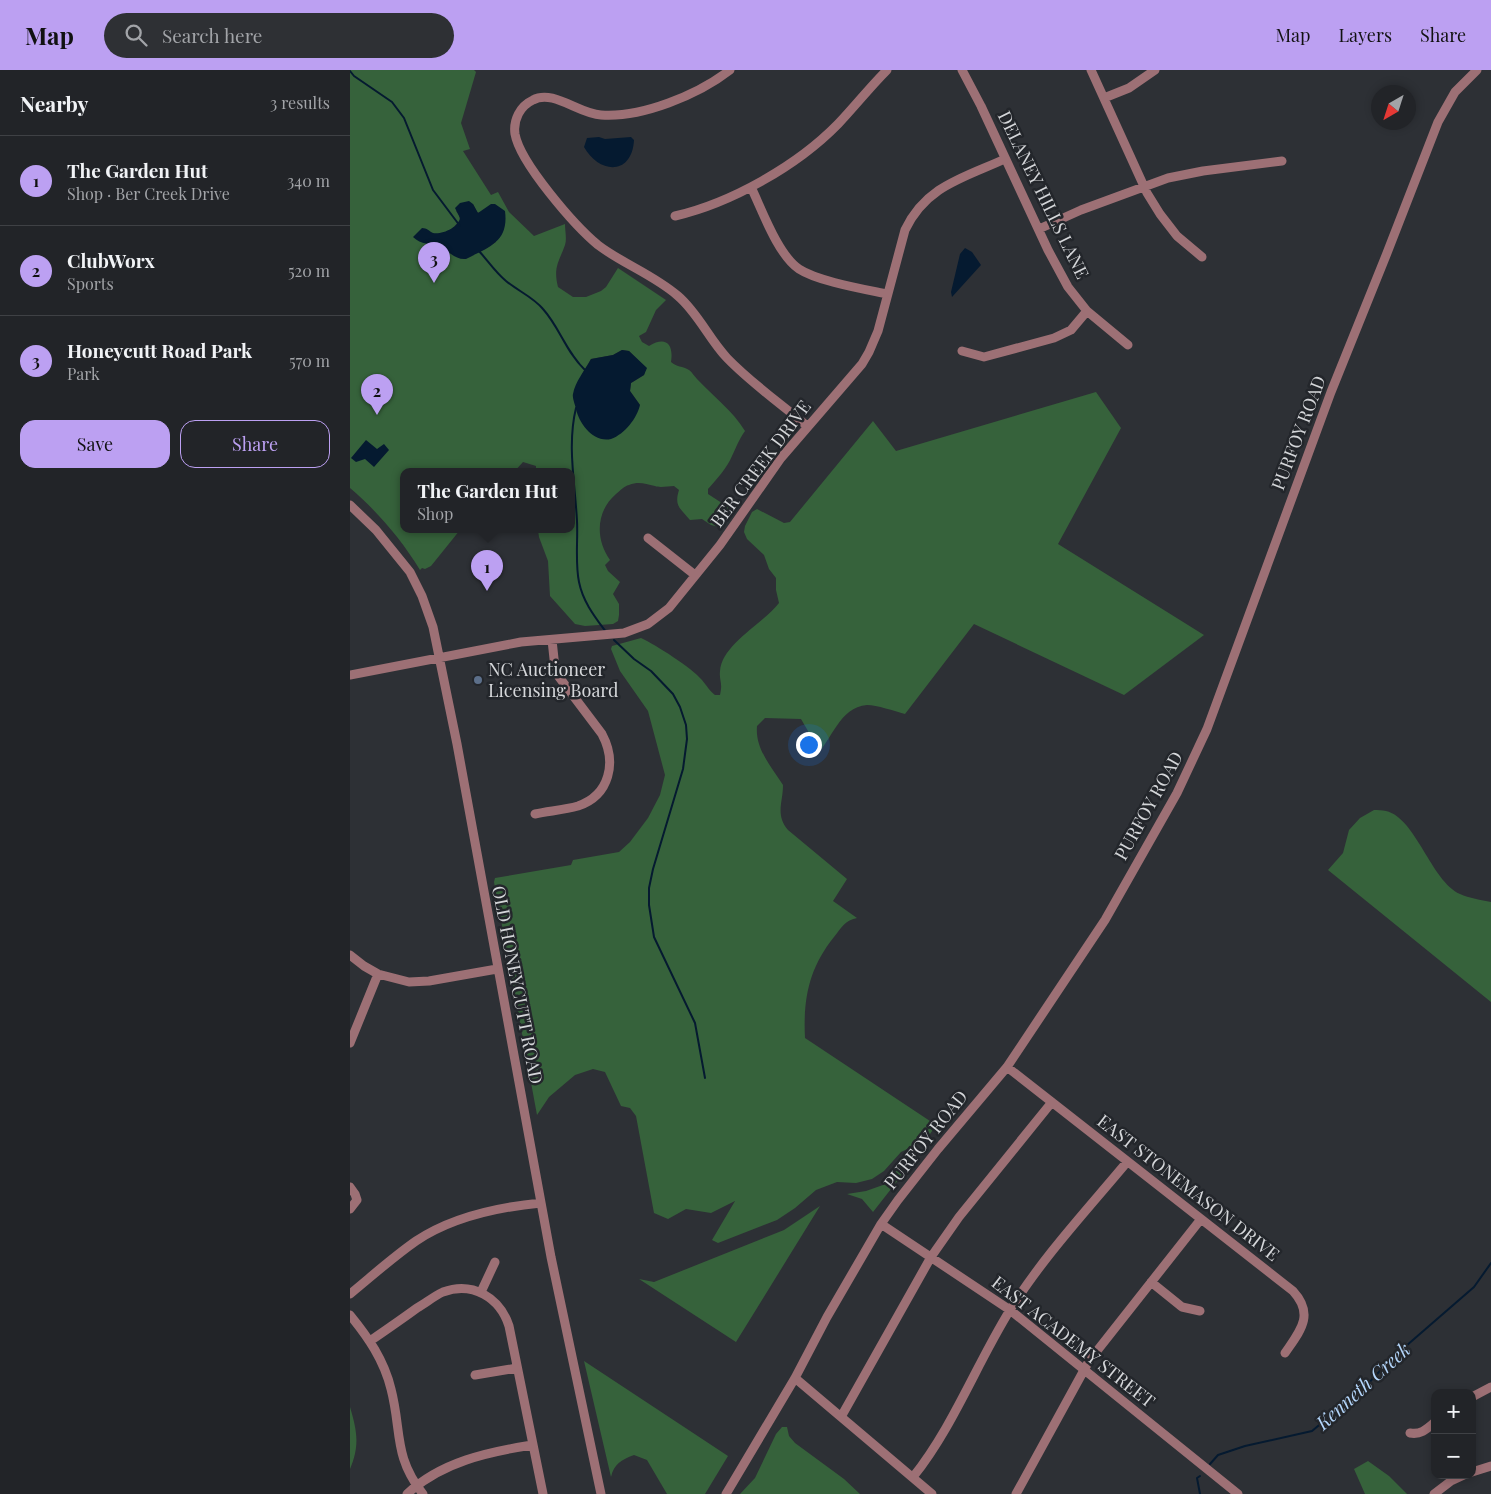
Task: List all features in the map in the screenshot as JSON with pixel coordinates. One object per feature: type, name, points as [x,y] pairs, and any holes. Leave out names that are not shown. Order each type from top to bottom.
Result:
[{"type":"street","points":[[730,70],[706,85],[683,96],[659,106],[628,114],[599,116],[583,112],[548,97],[534,99],[527,103],[517,116],[515,122],[516,136],[523,152],[543,185],[589,237],[611,254],[676,294],[727,358],[807,426]]},
{"type":"street","points":[[675,216],[724,201],[783,167],[810,148],[836,125],[887,70]]},
{"type":"street","name":"DELANEY HILLS LANE","points":[[962,70],[981,106],[1048,250],[1068,287],[1087,311],[1128,345]]},
{"type":"street","points":[[1091,70],[1144,187],[1160,214],[1177,236],[1202,258]]},
{"type":"street","points":[[1104,98],[1129,88],[1155,70]]},
{"type":"street","name":"PURFOY ROAD","points":[[726,1494],[795,1378],[827,1317],[882,1224],[898,1200],[938,1149],[1007,1067],[1105,920],[1174,798],[1198,751],[1328,401],[1438,122],[1455,92],[1477,70]]},
{"type":"street","name":"BER CREEK DRIVE","points":[[350,674],[521,642],[615,635],[640,628],[669,608],[720,544],[781,458],[869,352],[878,331],[905,230],[919,206],[940,188],[1005,159]]},
{"type":"street","points":[[1039,229],[1081,210],[1168,178],[1202,171],[1282,161]]},
{"type":"street","points":[[751,187],[782,250],[798,269],[814,276],[887,294]]},
{"type":"street","points":[[962,351],[984,357],[1054,338],[1070,330],[1087,311]]},
{"type":"street","name":"OLD HONEYCUTT ROAD","points":[[350,506],[376,530],[410,572],[426,606],[433,627],[541,1203],[601,1494]]},
{"type":"street","points":[[648,538],[695,576]]},
{"type":"street","points":[[535,814],[577,806],[590,799],[602,787],[610,763],[609,750],[602,734],[559,677],[553,658],[552,640]]},
{"type":"street","points":[[350,955],[378,974],[399,981],[416,983],[497,969]]},
{"type":"street","points":[[350,1043],[378,974]]},
{"type":"street","name":"EAST STONEMASON DRIVE","points":[[1007,1067],[1299,1297],[1304,1310],[1303,1324],[1298,1335],[1285,1353]]},
{"type":"street","points":[[841,1418],[930,1257],[958,1217],[1052,1102]]},
{"type":"street","points":[[912,1477],[934,1446],[1010,1310],[1031,1280],[1127,1162]]},
{"type":"street","points":[[350,1187],[356,1194],[357,1200],[350,1209]]},
{"type":"street","points":[[350,1294],[416,1241],[441,1228],[476,1215],[541,1203]]},
{"type":"street","points":[[1016,1494],[1084,1370],[1106,1338],[1201,1219]]},
{"type":"street","name":"EAST ACADEMY STREET","points":[[882,1224],[1010,1310],[1238,1494]]},
{"type":"street","points":[[482,1292],[495,1262]]},
{"type":"street","points":[[1151,1282],[1182,1307],[1200,1312]]},
{"type":"street","points":[[370,1341],[442,1293],[466,1288],[482,1292],[498,1305],[507,1320],[543,1494]]},
{"type":"street","points":[[350,1315],[370,1341],[380,1359],[392,1390],[401,1455],[423,1494]]},
{"type":"street","points":[[475,1375],[517,1368]]},
{"type":"street","points":[[795,1378],[932,1494]]},
{"type":"street","points":[[1476,1396],[1490,1391]]},
{"type":"street","points":[[1410,1433],[1416,1434],[1431,1425]]},
{"type":"street","points":[[407,1494],[449,1466],[469,1459],[532,1445]]},
{"type":"street","points":[[1476,1471],[1491,1466]]},
{"type":"street","points":[[1434,1494],[1455,1479]]},
{"type":"green space","points":[[350,70],[474,70],[476,72],[461,123],[470,149],[463,151],[491,195],[498,192],[509,212],[534,236],[565,224],[566,243],[556,269],[558,287],[573,297],[586,297],[606,287],[618,268],[666,300],[656,310],[646,332],[639,336],[642,342],[649,346],[660,342],[667,343],[671,350],[671,362],[690,371],[729,410],[745,431],[727,465],[708,489],[708,494],[731,509],[730,516],[719,527],[711,525],[702,519],[690,520],[679,506],[677,500],[679,490],[674,486],[659,487],[639,483],[624,487],[609,501],[601,517],[600,526],[602,543],[610,560],[605,565],[608,571],[620,582],[613,594],[619,604],[618,621],[613,624],[585,626],[575,624],[550,596],[548,561],[538,533],[575,533],[575,468],[536,468],[536,466],[523,462],[518,468],[400,468],[400,533],[458,533],[431,566],[420,570],[405,547],[370,507],[350,488]],"holes":[[[473,204],[477,212],[483,211],[496,242],[480,252],[453,228],[460,220],[456,211]],[[622,350],[629,351],[646,368],[644,375],[631,383],[630,391],[640,405],[581,376],[591,359],[613,355]]]},
{"type":"green space","points":[[1096,392],[1121,428],[1058,544],[1204,635],[1124,695],[974,624],[905,714],[871,705],[857,707],[843,718],[815,756],[812,751],[808,731],[801,719],[765,718],[757,726],[761,750],[783,785],[781,813],[784,824],[788,830],[847,879],[833,901],[857,918],[841,927],[825,949],[813,972],[805,1010],[805,1038],[936,1125],[926,1140],[901,1152],[884,1171],[872,1179],[856,1183],[837,1182],[816,1190],[777,1220],[718,1243],[712,1240],[735,1201],[711,1213],[686,1209],[668,1219],[654,1213],[636,1116],[630,1108],[621,1106],[605,1072],[593,1069],[575,1075],[549,1097],[537,1115],[494,882],[495,878],[571,865],[573,860],[619,852],[630,842],[648,818],[660,795],[665,775],[648,711],[620,671],[611,649],[612,646],[641,638],[682,663],[697,675],[715,695],[720,695],[722,661],[736,643],[779,603],[776,578],[769,569],[764,555],[747,539],[744,532],[752,512],[757,509],[784,523],[790,522],[873,421],[896,451]]},
{"type":"green space","points":[[1374,810],[1386,811],[1397,816],[1406,825],[1440,877],[1450,887],[1460,894],[1491,902],[1491,1002],[1328,870],[1343,853],[1349,830],[1360,818]]},
{"type":"green space","points":[[920,1152],[873,1212],[862,1199],[847,1194],[866,1191],[883,1185],[908,1159]]},
{"type":"green space","points":[[820,1206],[736,1342],[639,1279],[654,1282],[784,1230]]},
{"type":"green space","points":[[584,1361],[728,1456],[705,1494],[667,1494],[647,1460],[634,1455],[619,1463],[611,1477]]},
{"type":"green space","points":[[350,1407],[356,1445],[350,1469]]},
{"type":"green space","points":[[782,1427],[787,1427],[789,1436],[795,1443],[844,1479],[860,1494],[740,1494],[755,1478],[776,1434]]},
{"type":"green space","points":[[1368,1461],[1389,1476],[1407,1494],[1365,1494],[1354,1469]]},
{"type":"water","points":[[599,137],[605,139],[631,137],[634,140],[632,152],[621,165],[614,167],[606,166],[590,156],[584,147],[587,138]]},
{"type":"water","points":[[469,201],[478,213],[491,204],[495,204],[505,211],[504,230],[490,247],[466,259],[462,259],[455,257],[440,247],[423,243],[413,237],[422,228],[437,233],[445,232],[453,227],[460,218],[455,208],[460,203]]},
{"type":"water","points":[[965,248],[972,252],[981,265],[952,297],[951,292],[960,254]]},
{"type":"water","points":[[622,350],[629,351],[647,368],[644,375],[631,383],[630,391],[640,405],[633,420],[616,437],[611,439],[598,438],[588,431],[580,420],[573,399],[574,390],[591,359],[613,355]]},
{"type":"water","points":[[366,440],[377,449],[384,444],[389,450],[374,467],[365,459],[356,462],[351,458]]},
{"type":"waterway","points":[[350,71],[354,76],[392,102],[404,118],[433,190],[460,226]]},
{"type":"waterway","points":[[479,251],[502,278],[535,301],[543,309],[573,356],[585,371]]},
{"type":"waterway","points":[[572,468],[572,436],[576,408]]},
{"type":"waterway","points":[[575,498],[577,560],[581,589],[586,603],[606,632]]},
{"type":"waterway","points":[[614,640],[634,659],[651,671],[673,694],[686,725],[687,739],[683,769],[653,869],[649,888],[649,905],[654,937],[695,1023],[705,1078]]},
{"type":"waterway","name":"Kenneth Creek","points":[[1210,1464],[1218,1455],[1245,1446],[1312,1431],[1365,1387],[1391,1359],[1474,1287],[1491,1263]]},
{"type":"waterway","name":"Kenneth Creek","points":[[1200,1476],[1197,1478],[1200,1494]]},
{"type":"place","name":"Honeycutt Road Park","points":[[434,283]]},
{"type":"place","name":"ClubWorx","points":[[377,415]]},
{"type":"place","name":"The Garden Hut","points":[[487,591]]},
{"type":"place","name":"NC Auctioneer Licensing Board","points":[[478,680]]}]
